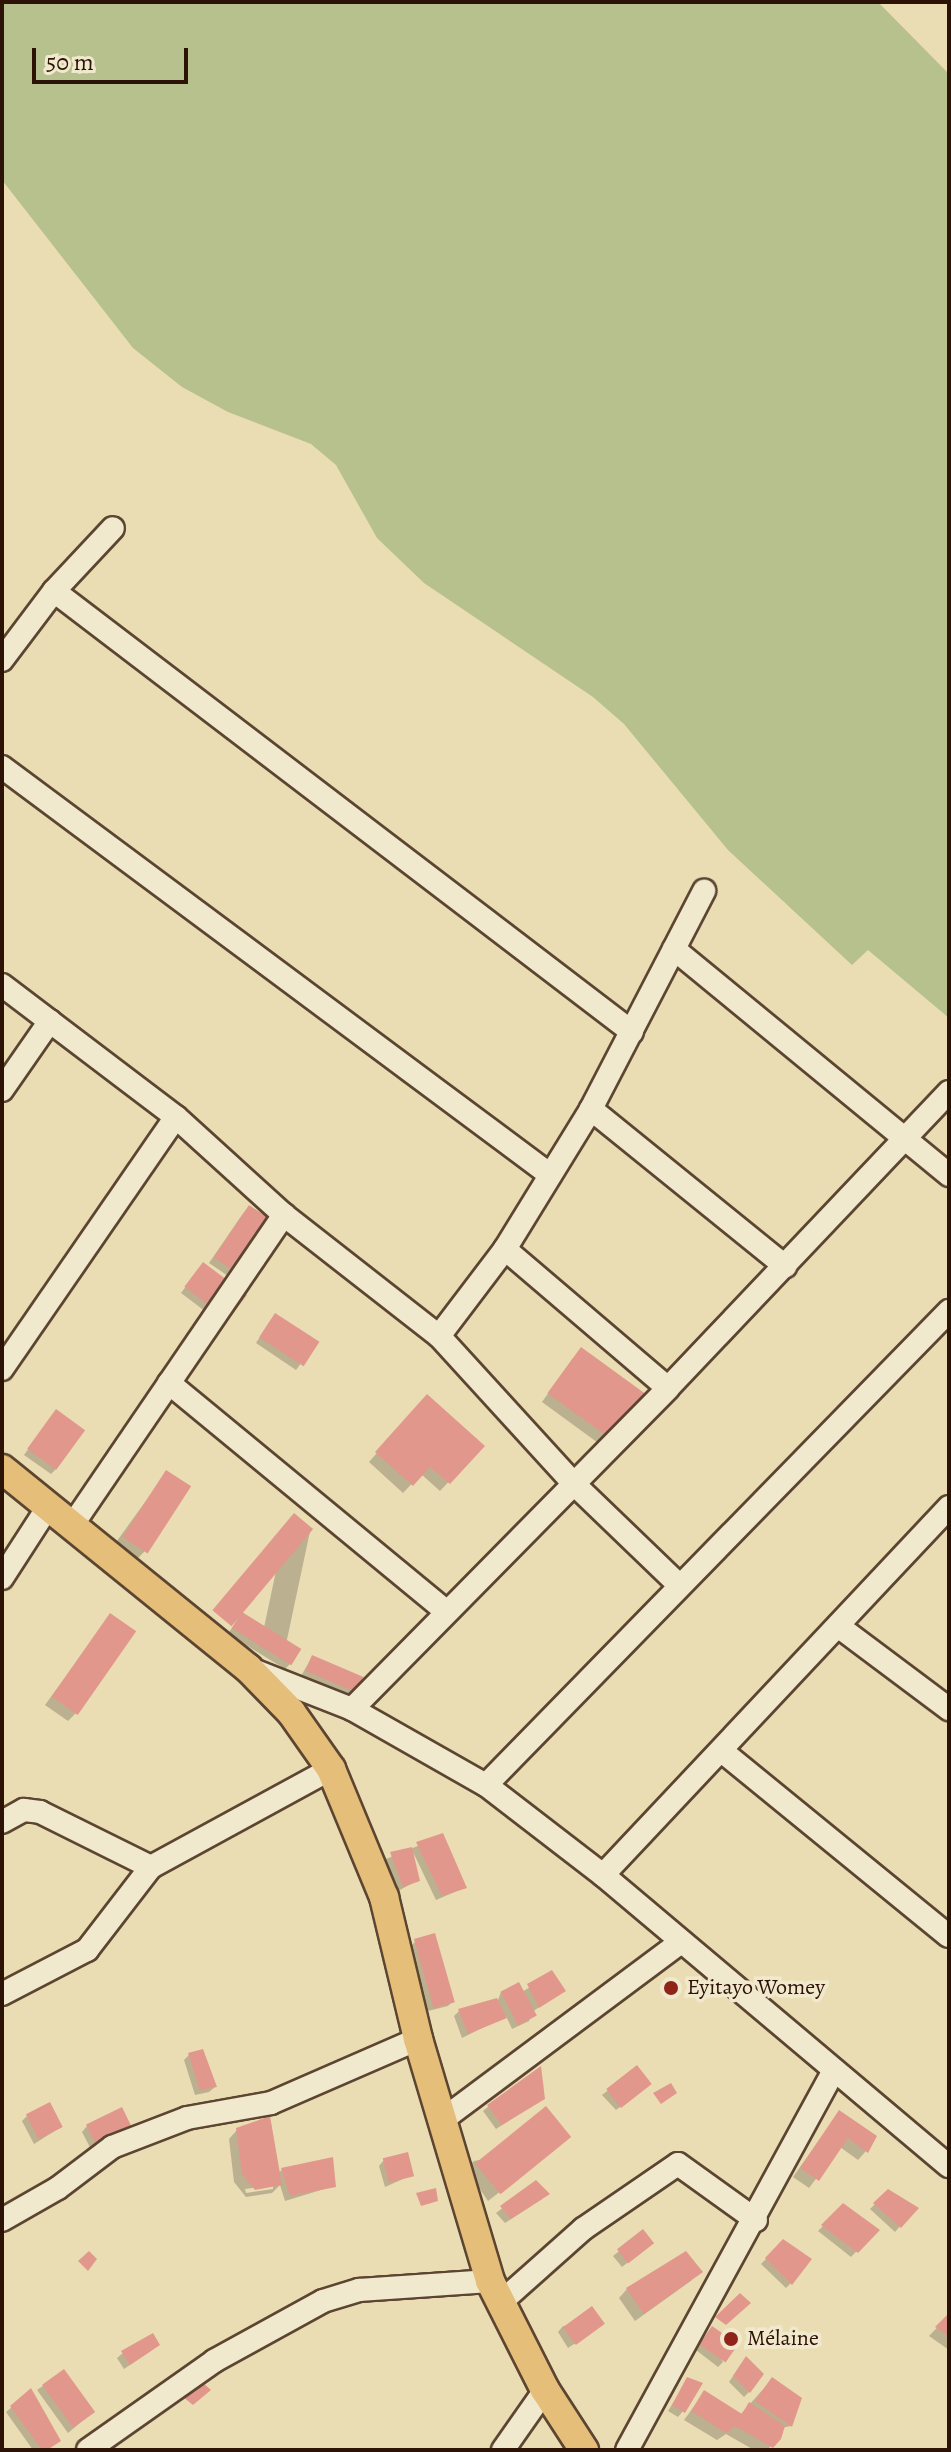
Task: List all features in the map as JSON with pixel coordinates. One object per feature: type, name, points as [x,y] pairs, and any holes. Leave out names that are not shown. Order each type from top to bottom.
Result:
[{"type":"main road","points":[[2,1469],[248,1668],[291,1712],[331,1769],[384,1897],[418,2039],[495,2292],[545,2390],[584,2450]]},
{"type":"street","points":[[2,660],[54,591],[113,528]]},
{"type":"street","points":[[54,591],[632,1032]]},
{"type":"street","points":[[2,767],[549,1174]]},
{"type":"street","points":[[439,1336],[505,1249],[591,1109],[704,891]]},
{"type":"street","points":[[674,949],[949,1175]]},
{"type":"street","points":[[2,985],[176,1117],[284,1215],[439,1336],[573,1483],[678,1584]]},
{"type":"street","points":[[2,1090],[50,1021]]},
{"type":"street","points":[[352,1709],[668,1388],[907,1140],[949,1092]]},
{"type":"street","points":[[591,1109],[785,1266]]},
{"type":"street","points":[[2,1369],[176,1117]]},
{"type":"street","points":[[71,1527],[284,1215]]},
{"type":"street","points":[[505,1249],[668,1388]]},
{"type":"street","points":[[486,1785],[678,1584],[949,1312]]},
{"type":"street","points":[[169,1383],[446,1611]]},
{"type":"street","points":[[2,1578],[48,1507]]},
{"type":"street","points":[[603,1875],[723,1752],[948,1509]]},
{"type":"street","points":[[838,1626],[949,1709]]},
{"type":"street","points":[[248,1668],[352,1709],[486,1785],[603,1875],[949,2166]]},
{"type":"street","points":[[723,1752],[949,1936]]},
{"type":"street","points":[[2,1994],[87,1950],[151,1867],[331,1769]]},
{"type":"street","points":[[2,1822],[24,1810],[40,1812],[151,1867]]},
{"type":"street","points":[[442,2120],[681,1942]]},
{"type":"street","points":[[2,2220],[58,2188],[112,2147],[187,2118],[271,2103],[418,2039]]},
{"type":"street","points":[[627,2450],[756,2220],[834,2071]]},
{"type":"street","points":[[88,2450],[214,2361],[323,2301],[359,2290],[495,2292],[678,2164],[756,2220]]},
{"type":"street","points":[[503,2450],[545,2390]]},
{"type":"green space","points":[[2,2],[878,2],[949,74],[949,1018],[868,950],[852,965],[728,850],[624,724],[593,697],[424,583],[377,538],[336,465],[311,444],[228,412],[182,387],[133,348],[2,180]]},
{"type":"building","points":[[249,1205],[271,1220],[236,1272],[214,1257]]},
{"type":"building","points":[[203,1262],[247,1295],[228,1320],[184,1287]]},
{"type":"building","points":[[275,1313],[319,1342],[304,1366],[259,1337]]},
{"type":"building","points":[[581,1347],[647,1395],[614,1441],[547,1393]]},
{"type":"building","points":[[427,1394],[485,1446],[450,1484],[430,1467],[413,1486],[375,1452]]},
{"type":"building","points":[[56,1409],[85,1430],[56,1470],[27,1449]]},
{"type":"building","points":[[166,1470],[191,1486],[148,1553],[122,1537]]},
{"type":"building","points":[[294,1513],[313,1529],[232,1626],[212,1610]]},
{"type":"building","points":[[242,1612],[301,1649],[291,1665],[232,1628]]},
{"type":"building","points":[[110,1613],[136,1631],[78,1715],[51,1697]]},
{"type":"building","points":[[312,1655],[364,1677],[357,1693],[305,1671]]},
{"type":"building","points":[[443,1833],[467,1888],[442,1896],[416,1842]]},
{"type":"building","points":[[412,1847],[420,1881],[403,1887],[390,1852]]},
{"type":"building","points":[[435,1933],[455,2002],[434,2008],[414,1939]]},
{"type":"building","points":[[552,1970],[566,1991],[539,2008],[527,1984]]},
{"type":"building","points":[[519,1982],[537,2016],[518,2025],[500,1992]]},
{"type":"building","points":[[497,1998],[507,2018],[468,2034],[458,2009]]},
{"type":"building","points":[[203,2049],[217,2087],[200,2090],[188,2053]]},
{"type":"building","points":[[637,2065],[652,2084],[621,2108],[606,2089]]},
{"type":"building","points":[[541,2066],[545,2099],[502,2125],[487,2105]]},
{"type":"building","points":[[671,2083],[677,2093],[661,2104],[653,2093]]},
{"type":"building","points":[[50,2102],[63,2127],[39,2139],[26,2114]]},
{"type":"building","points":[[546,2106],[571,2137],[500,2194],[475,2163]]},
{"type":"building","points":[[122,2107],[134,2132],[98,2150],[86,2125]]},
{"type":"building","points":[[839,2110],[877,2136],[868,2153],[848,2138],[819,2181],[800,2168]]},
{"type":"building","points":[[270,2116],[282,2185],[255,2190],[242,2174],[236,2128]]},
{"type":"building","points":[[408,2152],[414,2176],[389,2183],[383,2158]]},
{"type":"building","points":[[333,2157],[336,2187],[290,2196],[281,2168]]},
{"type":"building","points":[[536,2180],[550,2194],[511,2219],[500,2206]]},
{"type":"building","points":[[436,2188],[438,2201],[421,2206],[416,2193]]},
{"type":"building","points":[[888,2189],[919,2208],[901,2228],[873,2203]]},
{"type":"building","points":[[843,2203],[880,2230],[858,2253],[821,2225]]},
{"type":"building","points":[[643,2229],[654,2243],[628,2264],[617,2249]]},
{"type":"building","points":[[783,2239],[812,2259],[792,2285],[765,2258]]},
{"type":"building","points":[[89,2251],[97,2259],[88,2271],[78,2261]]},
{"type":"building","points":[[686,2251],[703,2272],[644,2314],[626,2288]]},
{"type":"building","points":[[740,2293],[751,2303],[726,2325],[715,2317]]},
{"type":"building","points":[[592,2306],[605,2324],[576,2345],[563,2327]]},
{"type":"building","points":[[949,2313],[949,2336],[935,2327]]},
{"type":"building","points":[[712,2326],[738,2344],[726,2362],[699,2344]]},
{"type":"building","points":[[153,2333],[160,2345],[130,2365],[121,2351]]},
{"type":"building","points":[[746,2356],[764,2374],[750,2393],[733,2376]]},
{"type":"building","points":[[64,2369],[95,2412],[73,2428],[42,2385]]},
{"type":"building","points":[[687,2377],[703,2383],[685,2413],[672,2405]]},
{"type":"building","points":[[772,2377],[802,2398],[792,2427],[755,2401]]},
{"type":"building","points":[[203,2383],[211,2390],[193,2405],[183,2397]]},
{"type":"building","points":[[31,2388],[61,2441],[47,2450],[42,2450],[10,2406]]},
{"type":"building","points":[[704,2390],[742,2414],[749,2402],[785,2426],[781,2439],[773,2448],[735,2426],[726,2433],[691,2411]]},
{"type":"place","name":"Eyitayo Womey","points":[[671,1988]]},
{"type":"place","name":"Mélaine","points":[[731,2339]]}]
